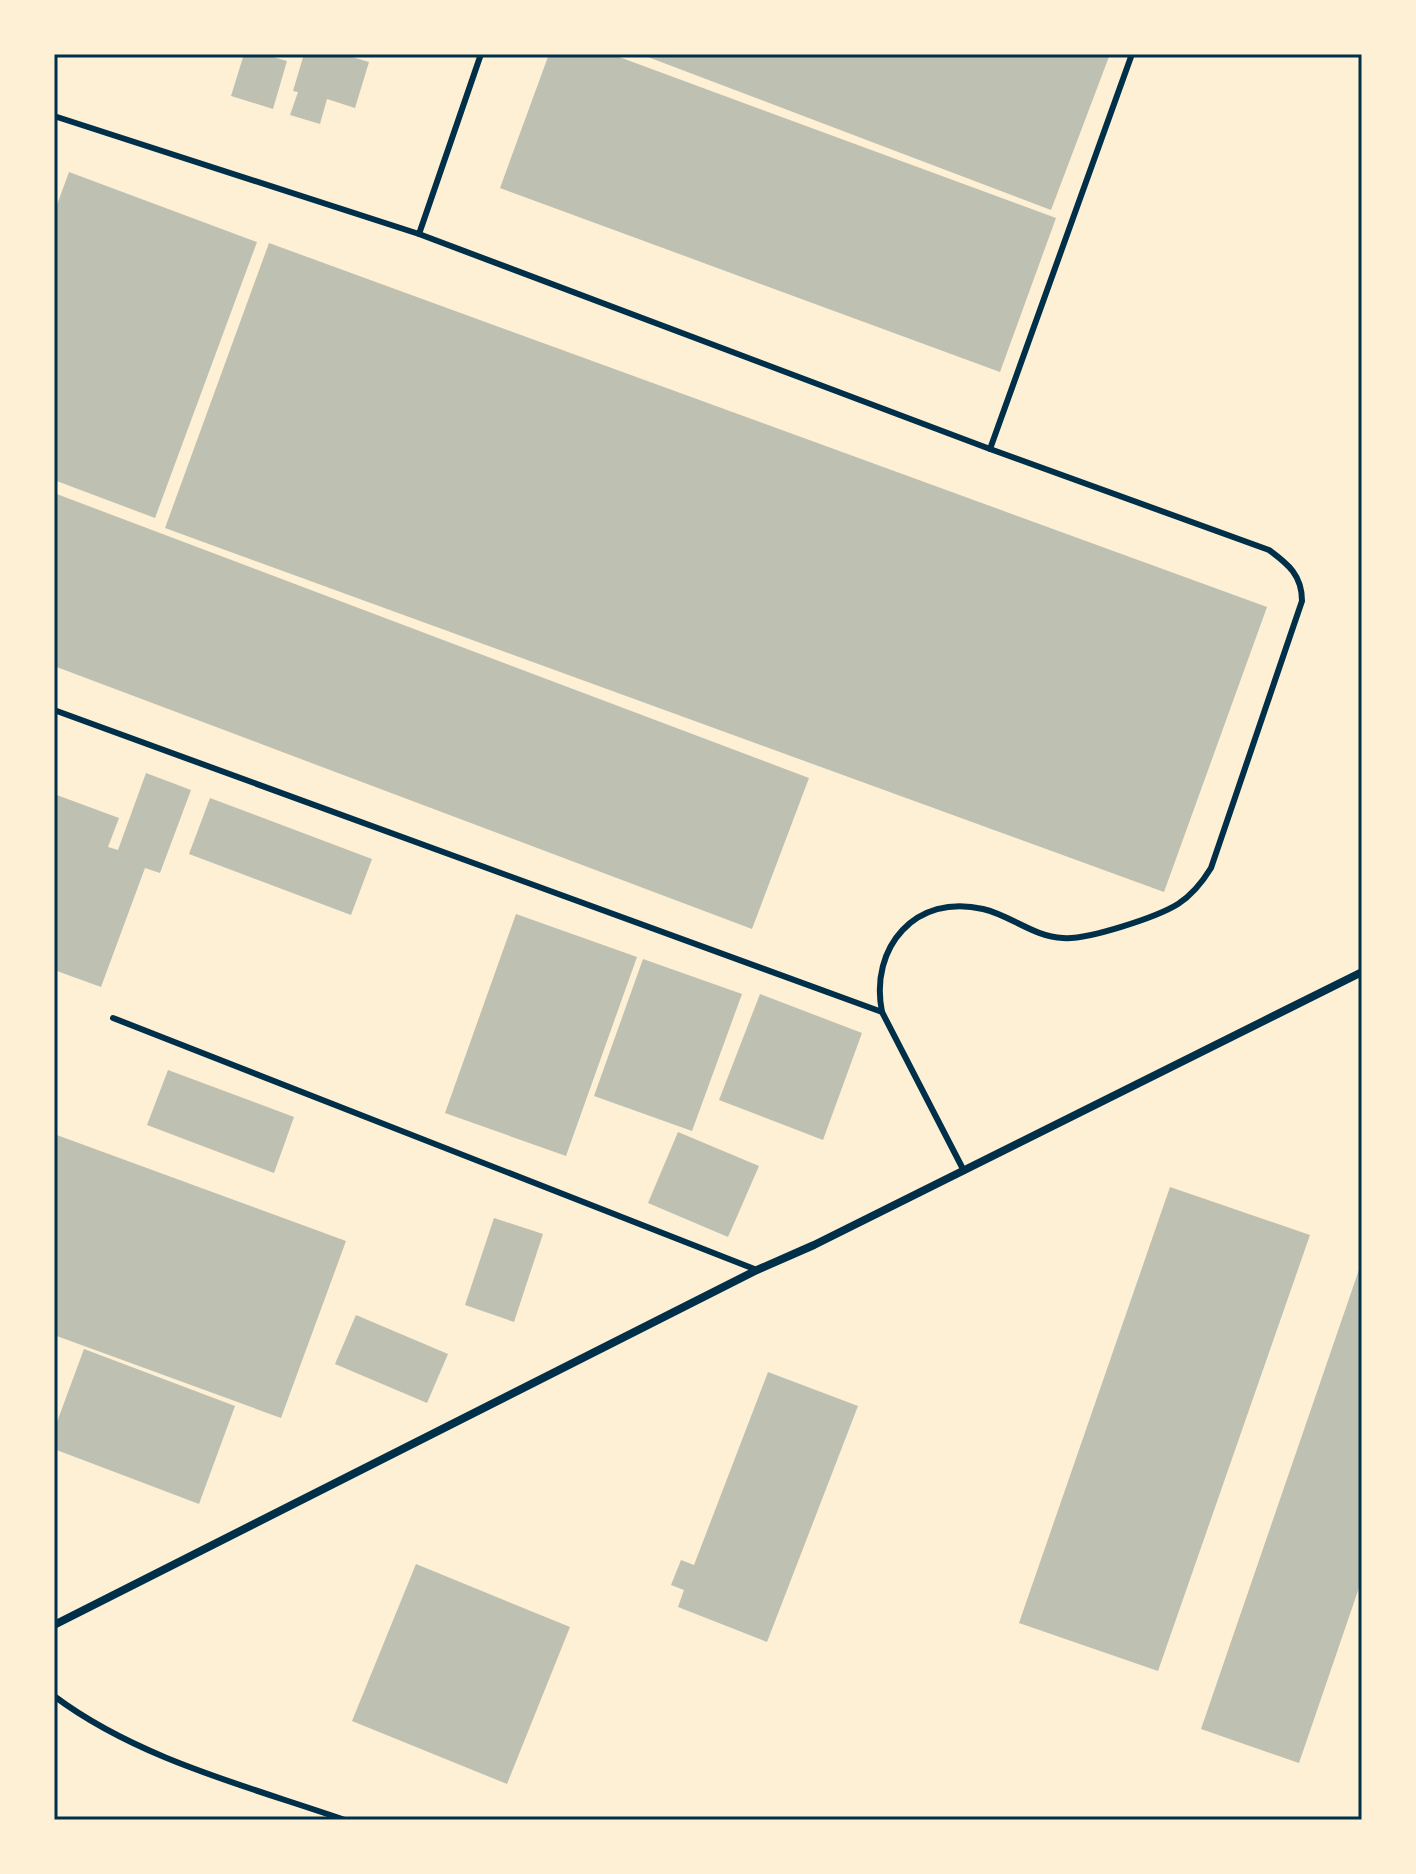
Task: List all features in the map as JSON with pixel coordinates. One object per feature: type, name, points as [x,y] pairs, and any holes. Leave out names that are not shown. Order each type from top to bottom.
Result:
[{"type":"street","points":[[54,1625],[757,1270],[814,1245],[1362,972]]},
{"type":"lane","points":[[419,234],[481,54]]},
{"type":"lane","points":[[990,449],[1132,54]]},
{"type":"lane","points":[[54,116],[419,234],[990,449],[1269,550],[1296,573],[1302,588],[1302,601],[1211,868],[1193,891],[1178,904],[1085,938],[1047,935],[986,909],[964,905],[938,909],[908,923],[894,937],[884,958],[879,988],[882,1012],[964,1171]]},
{"type":"lane","points":[[54,710],[882,1012]]},
{"type":"lane","points":[[113,1018],[757,1270]]},
{"type":"lane","points":[[54,1696],[96,1723],[151,1750],[345,1820]]},
{"type":"building","points":[[244,54],[263,54],[287,61],[273,109],[231,96]]},
{"type":"building","points":[[304,54],[342,54],[369,62],[355,108],[327,99],[320,124],[290,115],[298,92],[293,91]]},
{"type":"building","points":[[549,54],[611,54],[1056,218],[1000,372],[500,188]]},
{"type":"building","points":[[640,54],[1110,54],[1051,210]]},
{"type":"building","points":[[69,172],[257,242],[155,518],[54,480],[54,213]]},
{"type":"building","points":[[269,243],[1267,607],[1164,892],[165,528]]},
{"type":"building","points":[[54,493],[809,778],[752,929],[54,666]]},
{"type":"building","points":[[146,773],[191,790],[160,873],[145,868],[101,987],[54,970],[54,794],[119,818],[108,847],[118,850]]},
{"type":"building","points":[[210,798],[372,859],[351,915],[189,854]]},
{"type":"building","points":[[516,914],[637,957],[566,1156],[445,1113]]},
{"type":"building","points":[[643,959],[742,994],[692,1131],[594,1096]]},
{"type":"building","points":[[760,994],[862,1033],[823,1140],[719,1100]]},
{"type":"building","points":[[168,1070],[294,1117],[274,1173],[147,1125]]},
{"type":"building","points":[[678,1132],[759,1166],[728,1237],[648,1203]]},
{"type":"building","points":[[54,1134],[346,1241],[281,1418],[54,1335]]},
{"type":"building","points":[[1170,1187],[1310,1235],[1158,1671],[1019,1623]]},
{"type":"building","points":[[494,1218],[543,1234],[514,1322],[465,1305]]},
{"type":"building","points":[[1362,1261],[1362,1579],[1299,1763],[1201,1729]]},
{"type":"building","points":[[356,1315],[448,1354],[427,1403],[335,1364]]},
{"type":"building","points":[[84,1349],[235,1406],[199,1504],[54,1449],[54,1430]]},
{"type":"building","points":[[768,1372],[858,1406],[767,1642],[678,1607],[684,1590],[671,1585],[681,1560],[694,1565]]},
{"type":"building","points":[[416,1564],[570,1627],[507,1784],[352,1721]]}]
